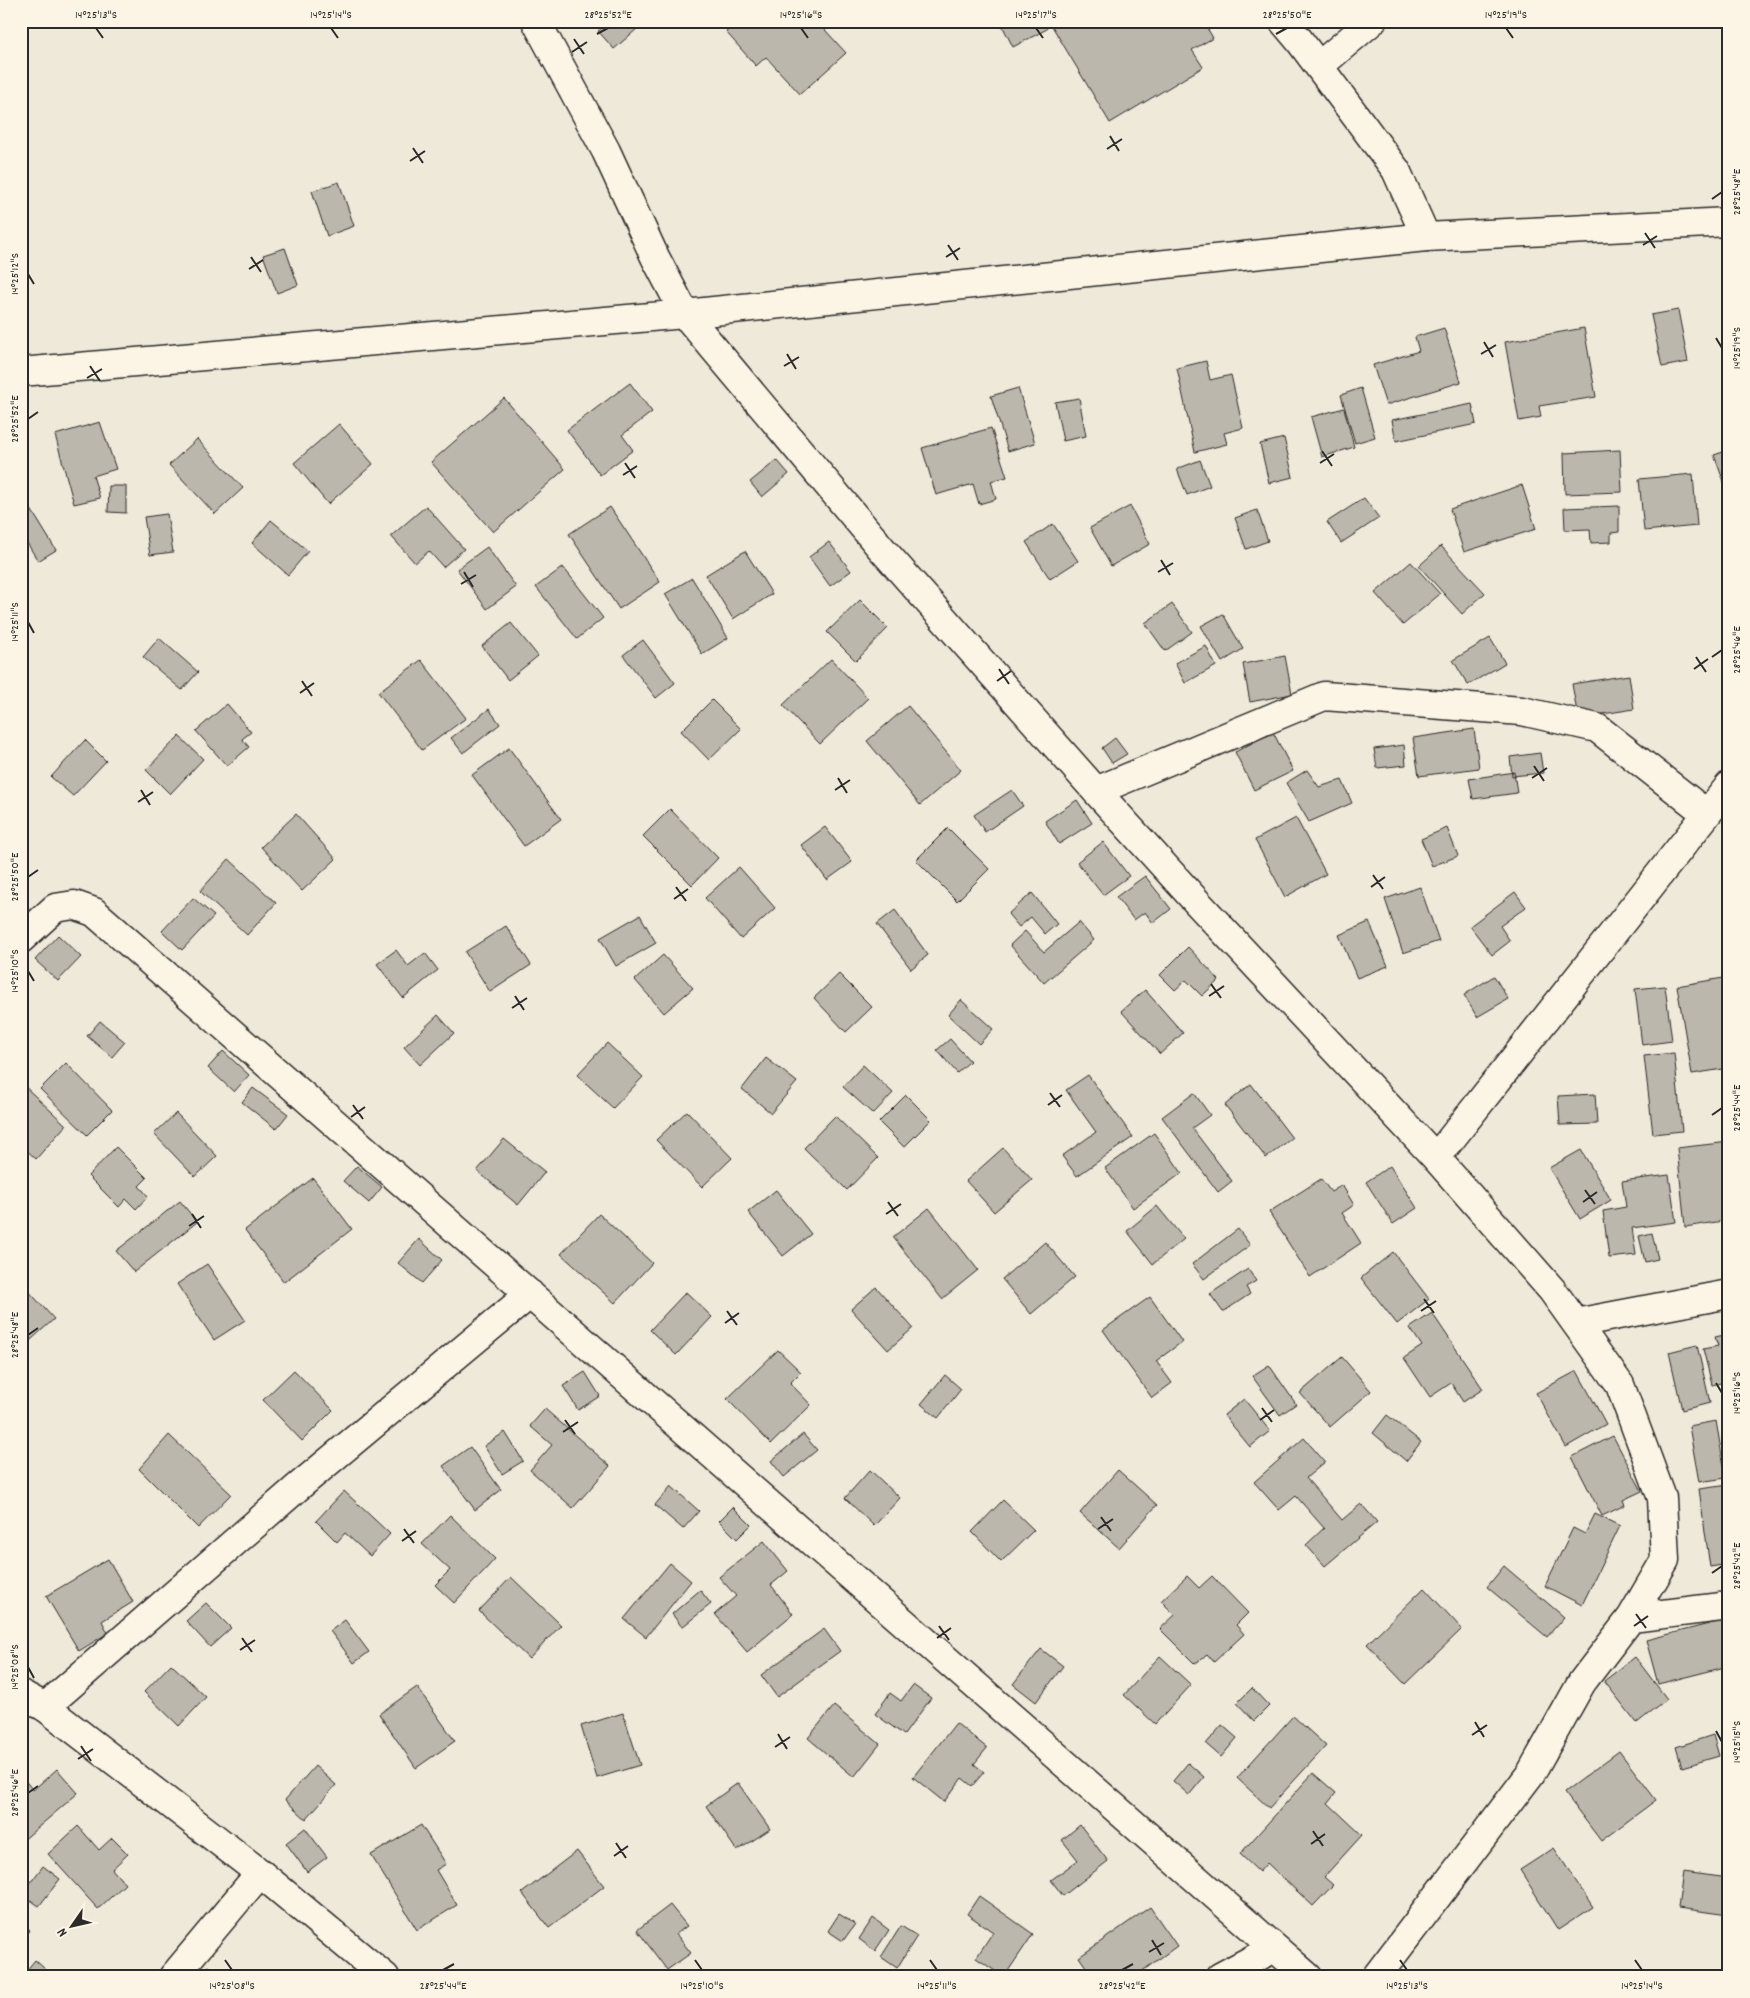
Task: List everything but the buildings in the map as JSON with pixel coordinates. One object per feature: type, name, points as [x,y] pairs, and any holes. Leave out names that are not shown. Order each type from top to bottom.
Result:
[{"type":"street","points":[[536,21],[606,151],[685,314],[882,548],[1096,791],[1436,1158],[1552,1290],[1620,1384],[1662,1498],[1665,1560],[1632,1618],[1582,1682],[1531,1773],[1376,1977]]},
{"type":"street","points":[[1283,21],[1396,170],[1426,237]]},
{"type":"street","points":[[1319,66],[1372,21]]},
{"type":"street","points":[[21,372],[685,314],[1426,237],[1729,222]]},
{"type":"street","points":[[1096,791],[1324,696],[1522,710],[1597,728],[1706,814]]},
{"type":"street","points":[[1436,1158],[1729,786]]},
{"type":"street","points":[[21,939],[55,908],[74,905],[94,912],[1308,1977]]},
{"type":"street","points":[[385,1977],[260,1873],[33,1700],[298,1487],[530,1294]]},
{"type":"street","points":[[1576,1323],[1729,1294]]},
{"type":"street","points":[[1632,1618],[1729,1606]]},
{"type":"street","points":[[173,1977],[260,1873]]},
{"type":"street","points":[[1220,1977],[1274,1948]]}]
